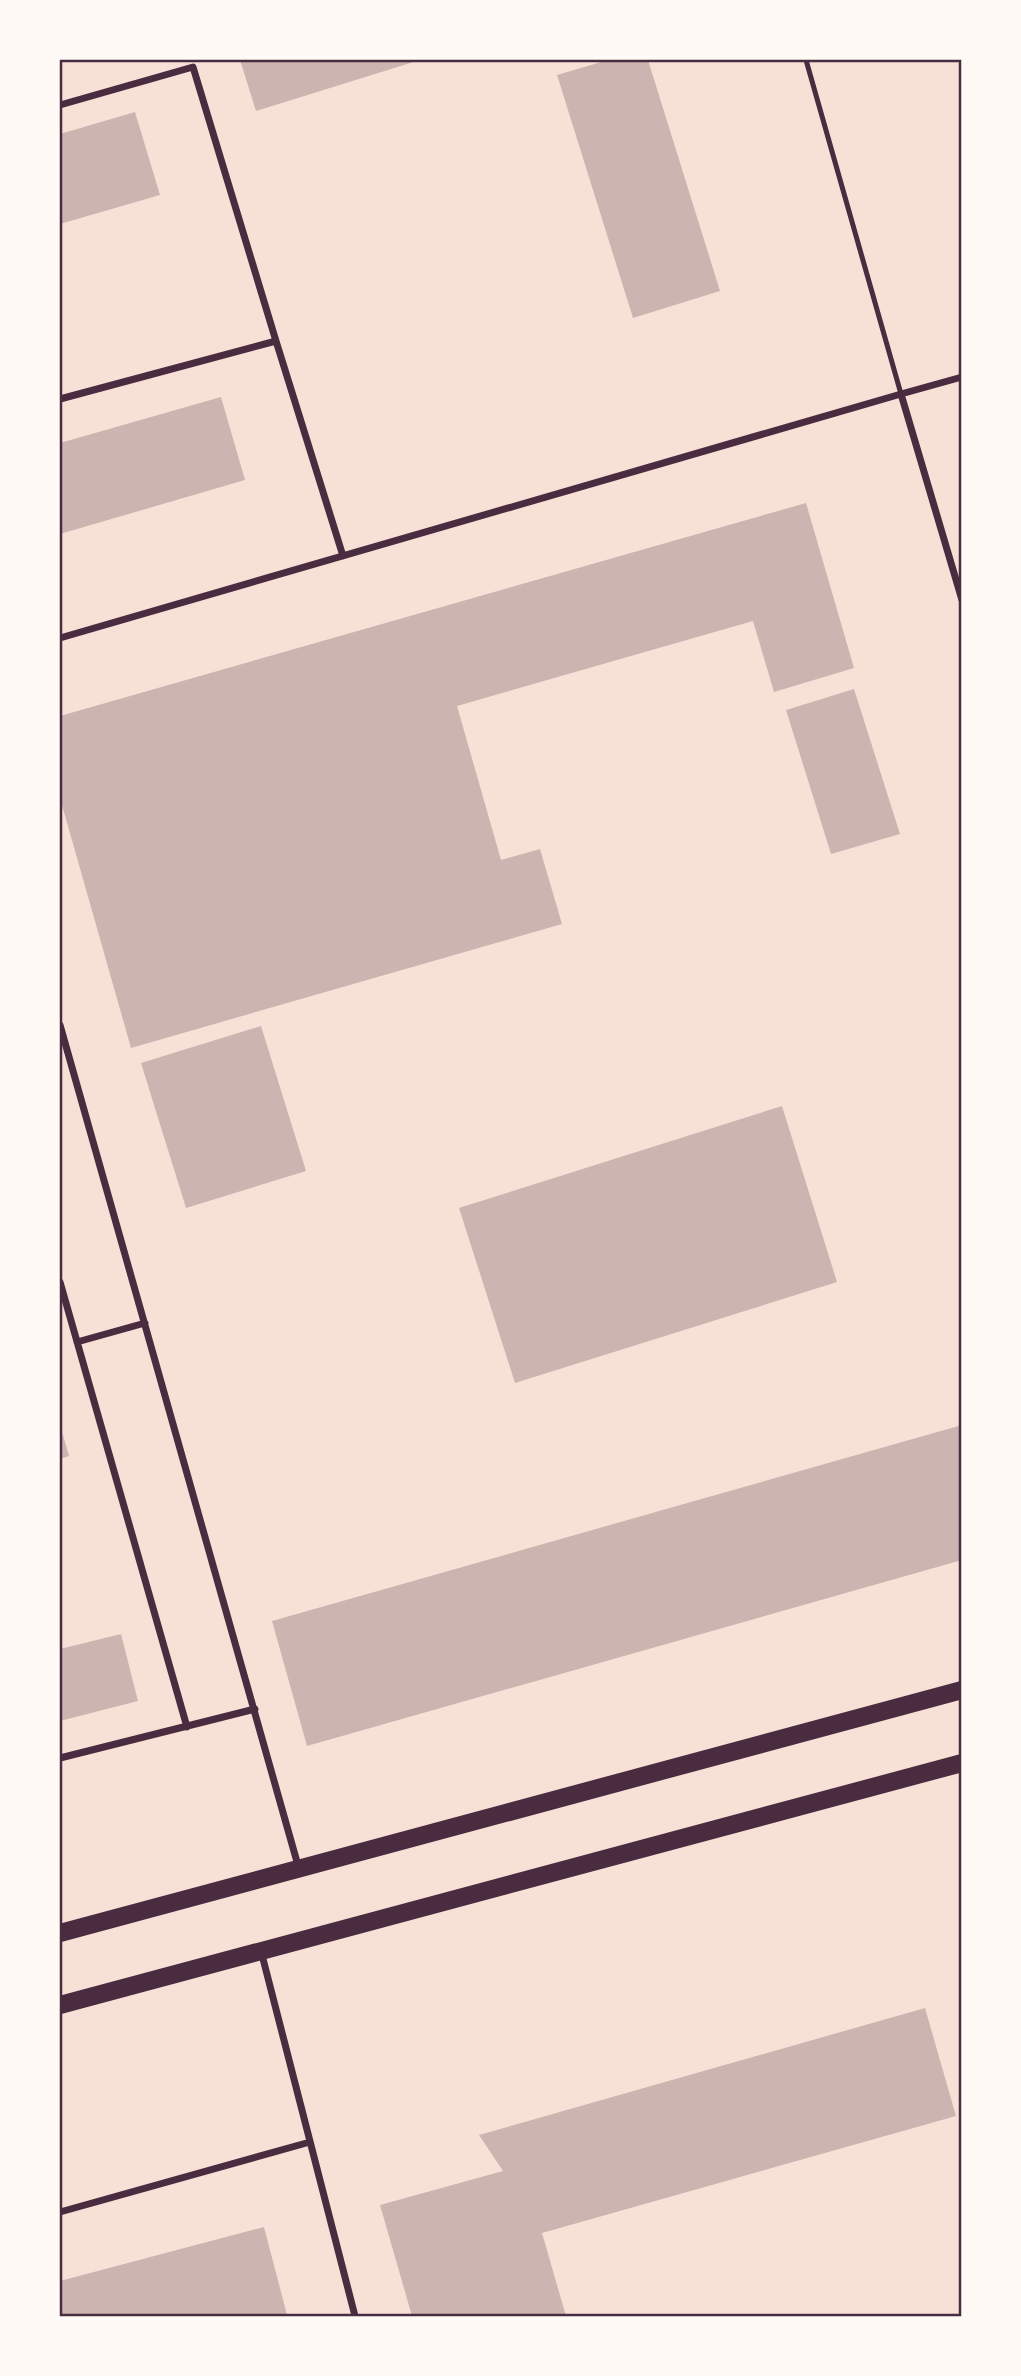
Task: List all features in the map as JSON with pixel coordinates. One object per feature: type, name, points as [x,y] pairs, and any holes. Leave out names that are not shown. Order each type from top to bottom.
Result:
[{"type":"main road","points":[[60,1933],[961,1690]]},
{"type":"main road","points":[[60,2005],[961,1763]]},
{"type":"street","points":[[60,105],[193,67],[343,556]]},
{"type":"street","points":[[60,399],[276,341]]},
{"type":"street","points":[[60,638],[961,377]]},
{"type":"street","points":[[901,394],[961,600]]},
{"type":"street","points":[[60,1025],[256,1709],[299,1869]]},
{"type":"street","points":[[60,1282],[187,1727]]},
{"type":"street","points":[[76,1342],[145,1323]]},
{"type":"street","points":[[60,1758],[256,1709]]},
{"type":"street","points":[[261,1951],[355,2316]]},
{"type":"street","points":[[60,2212],[310,2142]]},
{"type":"lane","points":[[806,60],[901,394]]},
{"type":"building","points":[[240,60],[420,60],[256,111]]},
{"type":"building","points":[[608,60],[648,60],[720,291],[633,318],[557,75]]},
{"type":"building","points":[[135,112],[160,195],[60,224],[60,134]]},
{"type":"building","points":[[221,397],[245,480],[60,534],[60,443]]},
{"type":"building","points":[[806,503],[854,668],[774,692],[753,621],[457,706],[501,860],[540,849],[562,924],[131,1048],[60,798],[60,716]]},
{"type":"building","points":[[854,689],[900,834],[831,854],[786,710]]},
{"type":"building","points":[[261,1026],[306,1171],[186,1208],[141,1063]]},
{"type":"building","points":[[782,1106],[837,1282],[515,1383],[459,1208]]},
{"type":"building","points":[[60,1425],[69,1456],[60,1459]]},
{"type":"building","points":[[962,1425],[962,1560],[307,1746],[272,1621]]},
{"type":"building","points":[[121,1634],[138,1701],[60,1721],[60,1649]]},
{"type":"building","points":[[925,2008],[956,2116],[542,2233],[566,2316],[412,2316],[380,2205],[503,2171],[479,2135]]},
{"type":"building","points":[[264,2227],[287,2315],[60,2316],[60,2281]]}]
